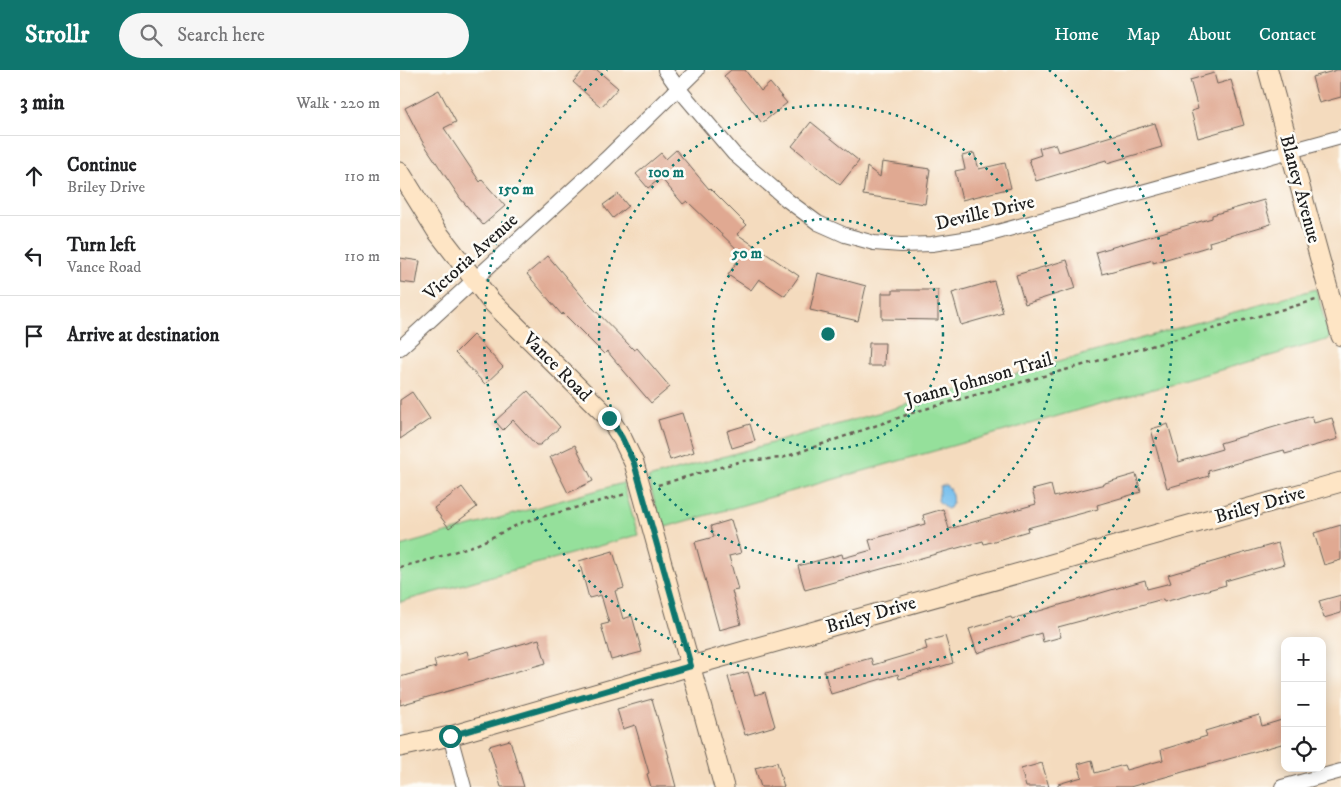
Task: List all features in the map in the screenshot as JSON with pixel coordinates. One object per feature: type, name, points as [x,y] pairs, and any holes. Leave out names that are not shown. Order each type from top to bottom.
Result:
[{"type":"street","name":"Deville Drive","points":[[665,70],[734,154],[787,200],[818,223],[845,236],[874,243],[901,245],[932,244],[983,236],[1341,137]]},
{"type":"street","name":"Victoria Avenue","points":[[400,348],[606,159],[697,70]]},
{"type":"street","name":"Blaney Avenue","points":[[1268,70],[1341,336]]},
{"type":"street","name":"Vance Road","points":[[400,172],[436,230],[490,300],[609,418],[622,438],[634,463],[724,787]]},
{"type":"street","name":"Briley Drive","points":[[400,747],[450,736],[1341,482]]},
{"type":"street","points":[[450,736],[464,787]]},
{"type":"street","points":[[1282,787],[1341,771]]},
{"type":"path","name":"Joann Johnson Trail","points":[[660,484],[742,462],[782,458],[918,411],[1307,303]]},
{"type":"path","points":[[400,567],[478,544],[523,522],[618,496]]},
{"type":"green space","points":[[1316,289],[1330,339],[662,528],[648,478]]},
{"type":"green space","points":[[623,483],[638,535],[400,602],[400,546]]},
{"type":"water","points":[[946,485],[953,499],[952,505],[947,509],[938,501],[940,486]]},
{"type":"building","points":[[584,70],[597,70],[618,88],[601,107],[573,82]]},
{"type":"building","points":[[731,70],[745,70],[761,91],[770,83],[787,103],[762,123],[724,76]]},
{"type":"building","points":[[1341,70],[1341,97],[1319,103],[1312,77]]},
{"type":"building","points":[[1214,73],[1217,84],[1231,80],[1244,125],[1198,138],[1191,111],[1198,109],[1190,80]]},
{"type":"building","points":[[439,90],[456,122],[444,128],[480,182],[482,180],[505,206],[483,225],[460,198],[422,141],[405,108]]},
{"type":"building","points":[[811,122],[859,161],[840,185],[792,146]]},
{"type":"building","points":[[1155,123],[1162,147],[1107,163],[1106,160],[1036,181],[1029,159],[1041,155],[1039,148],[1055,144],[1058,152]]},
{"type":"building","points":[[676,150],[709,189],[747,225],[737,234],[799,276],[785,296],[759,279],[751,290],[728,275],[742,254],[687,201],[683,204],[661,178],[648,188],[636,174],[661,153],[666,159]]},
{"type":"building","points":[[974,153],[979,169],[1005,163],[1011,188],[962,200],[955,171],[965,169],[962,156]]},
{"type":"building","points":[[882,162],[930,169],[925,204],[863,195],[867,167],[880,177]]},
{"type":"building","points":[[618,194],[628,206],[613,218],[603,205]]},
{"type":"building","points":[[1264,200],[1271,224],[1209,242],[1210,246],[1153,263],[1153,260],[1102,274],[1096,252],[1212,218],[1212,215]]},
{"type":"building","points":[[548,256],[587,302],[634,350],[637,348],[670,387],[651,403],[607,351],[604,354],[563,313],[562,315],[527,274]]},
{"type":"building","points":[[400,258],[420,261],[416,284],[400,282]]},
{"type":"building","points":[[1067,260],[1076,288],[1025,304],[1016,275]]},
{"type":"building","points":[[818,273],[866,286],[858,321],[810,310]]},
{"type":"building","points":[[994,281],[1003,313],[961,325],[952,293]]},
{"type":"building","points":[[893,290],[938,290],[938,320],[882,319],[882,293],[893,293]]},
{"type":"building","points":[[473,335],[503,367],[485,384],[455,353]]},
{"type":"building","points":[[869,343],[885,343],[884,366],[868,366]]},
{"type":"building","points":[[528,391],[560,427],[540,445],[536,445],[513,420],[503,430],[495,421]]},
{"type":"building","points":[[412,392],[430,419],[400,439],[400,400]]},
{"type":"building","points":[[682,413],[694,452],[670,460],[658,420]]},
{"type":"building","points":[[1312,416],[1314,423],[1332,418],[1338,439],[1285,454],[1284,450],[1208,471],[1209,476],[1167,488],[1151,429],[1168,424],[1179,462],[1222,449],[1220,443]]},
{"type":"building","points":[[750,424],[755,441],[732,448],[727,431]]},
{"type":"building","points":[[575,445],[593,481],[568,493],[550,457]]},
{"type":"building","points":[[1136,474],[1141,492],[1097,505],[1098,509],[1027,528],[1028,531],[984,544],[983,541],[805,590],[798,566],[842,554],[843,558],[872,550],[869,540],[925,524],[923,515],[943,509],[949,529],[1036,504],[1032,490],[1051,485],[1054,497]]},
{"type":"building","points":[[462,487],[477,507],[449,528],[434,508]]},
{"type":"building","points":[[731,520],[741,553],[729,556],[738,590],[732,591],[741,624],[719,630],[695,542],[714,537],[711,526]]},
{"type":"building","points":[[1341,525],[1341,560],[1324,565],[1314,533]]},
{"type":"building","points":[[1278,543],[1284,564],[1225,581],[1226,585],[1164,602],[1163,599],[1058,627],[1061,637],[1043,642],[1041,633],[977,653],[969,629],[1011,617],[1012,619],[1145,580],[1147,589],[1171,583],[1168,575]]},
{"type":"building","points":[[613,551],[624,588],[615,591],[623,619],[632,616],[642,652],[611,660],[601,625],[609,623],[601,595],[589,598],[579,561]]},
{"type":"building","points":[[1341,595],[1341,613],[1324,618],[1319,601]]},
{"type":"building","points":[[945,636],[953,663],[899,679],[898,674],[831,694],[824,671],[871,658],[873,665],[927,649],[925,642]]},
{"type":"building","points":[[539,639],[546,663],[400,705],[400,677],[436,667],[434,660],[467,651],[469,659]]},
{"type":"building","points":[[748,672],[755,695],[765,692],[775,726],[745,735],[728,677]]},
{"type":"building","points":[[652,699],[676,787],[651,787],[647,774],[649,773],[635,725],[623,729],[617,709]]},
{"type":"building","points":[[1259,715],[1262,726],[1281,720],[1281,744],[1130,787],[1058,787],[1058,784],[1082,777],[1078,764],[1092,760],[1095,773],[1124,765],[1126,770],[1163,760],[1161,750],[1207,736],[1205,731]]},
{"type":"building","points":[[510,740],[524,787],[501,787],[489,746]]},
{"type":"building","points":[[777,762],[784,787],[761,787],[755,768]]},
{"type":"building","points":[[1042,763],[1049,787],[1026,787],[1021,769]]},
{"type":"route","points":[[450,736],[691,666],[634,463],[622,438],[609,418]]}]
